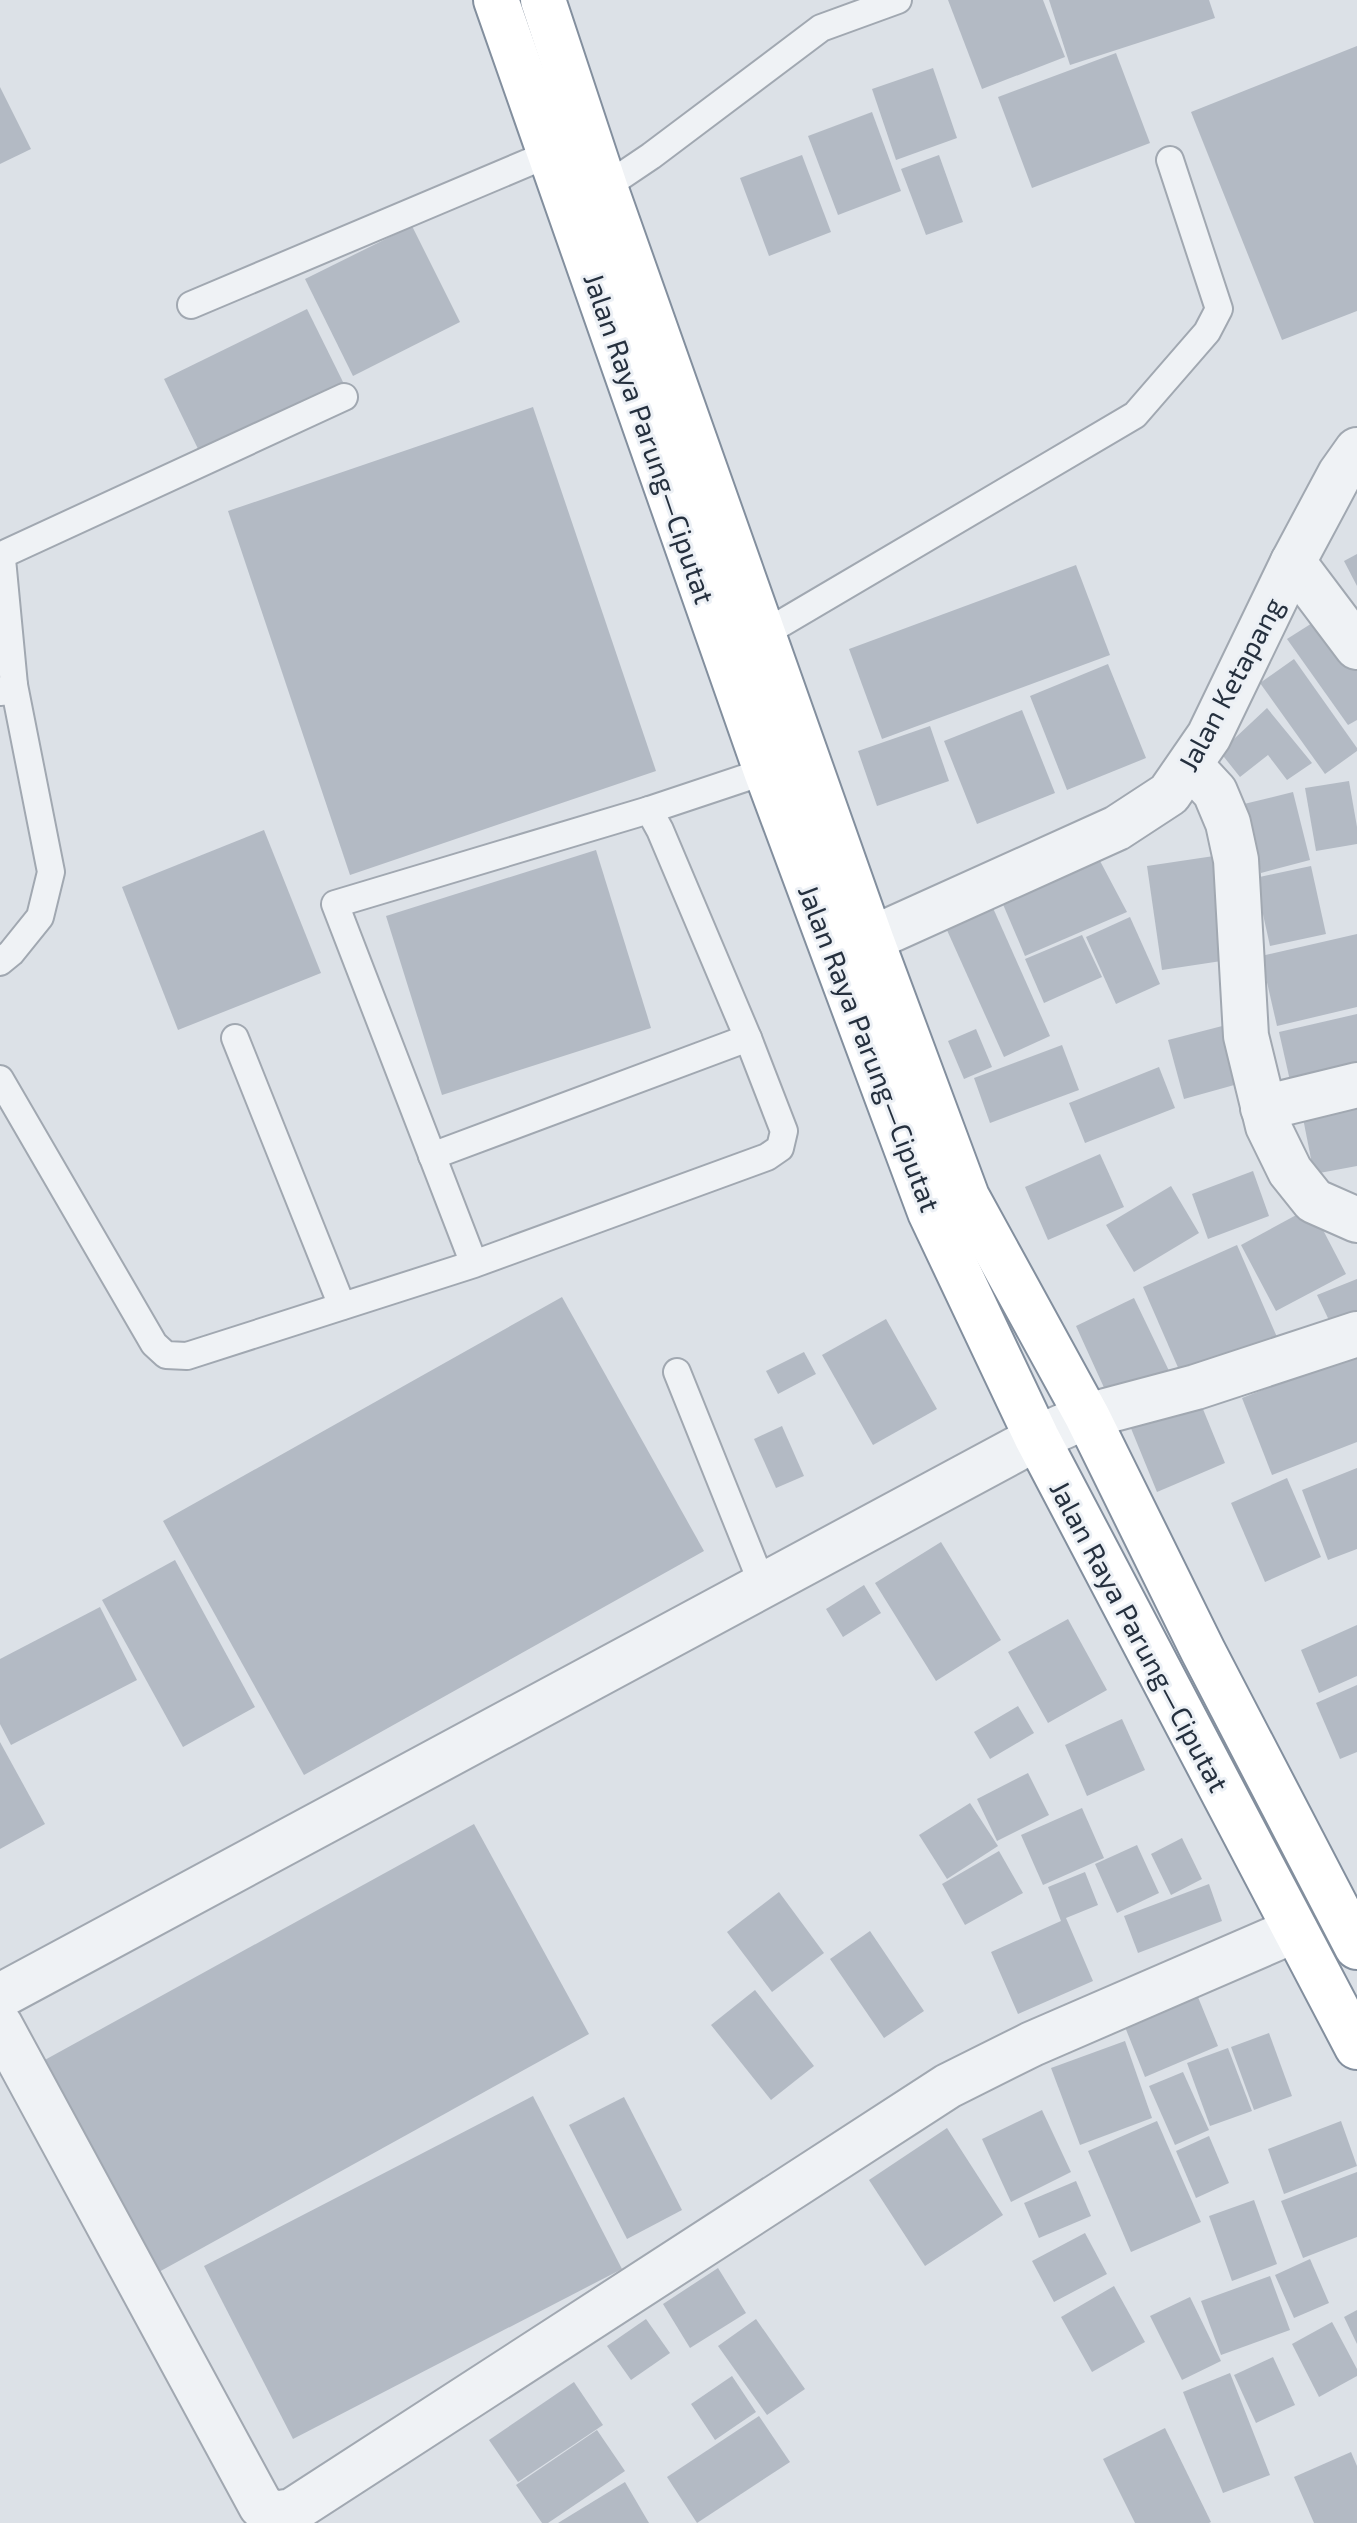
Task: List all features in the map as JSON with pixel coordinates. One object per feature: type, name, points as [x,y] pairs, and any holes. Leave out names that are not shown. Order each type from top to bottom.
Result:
[{"type":"highway","name":"Jalan Raya Parung—Ciputat","points":[[496,0],[766,771],[930,1212],[1037,1438],[1357,2047]]},
{"type":"highway","name":"Jalan Raya Parung—Ciputat","points":[[543,0],[605,187],[871,939],[967,1197],[1087,1416],[1210,1665],[1357,1947]]},
{"type":"street","name":"Jalan Ketapang","points":[[871,939],[1117,828],[1169,794],[1209,736],[1293,562],[1340,474],[1355,458]]},
{"type":"street","points":[[1293,562],[1357,647]]},
{"type":"street","points":[[1191,766],[1215,792],[1228,823],[1236,860],[1246,1036],[1268,1126],[1290,1171],[1314,1201],[1357,1220]]},
{"type":"street","points":[[1263,1108],[1357,1085]]},
{"type":"street","points":[[0,1996],[1037,1438],[1087,1416],[1196,1387],[1357,1334]]},
{"type":"street","points":[[0,2025],[261,2506],[275,2514],[292,2511],[948,2086],[1032,2044],[1295,1930]]},
{"type":"lane","points":[[605,187],[821,28],[898,0]]},
{"type":"lane","points":[[191,305],[551,153]]},
{"type":"lane","points":[[765,633],[1135,415],[1207,332],[1219,309],[1170,160]]},
{"type":"lane","points":[[0,962],[40,917],[51,872],[7,689],[2,559],[6,553],[344,397]]},
{"type":"lane","points":[[474,1264],[335,904],[649,810],[766,771]]},
{"type":"lane","points":[[0,1079],[154,1344],[166,1355],[187,1356],[474,1264],[767,1157],[780,1148],[784,1131],[748,1038],[649,810]]},
{"type":"lane","points":[[235,1038],[342,1306]]},
{"type":"lane","points":[[432,1156],[748,1038]]},
{"type":"lane","points":[[677,1372],[763,1586]]},
{"type":"building","points":[[948,0],[1043,0],[1065,57],[982,89]]},
{"type":"building","points":[[1049,0],[1209,0],[1215,18],[1070,65]]},
{"type":"building","points":[[1357,46],[1357,311],[1282,340],[1191,112]]},
{"type":"building","points":[[1116,53],[1150,143],[1032,188],[998,97]]},
{"type":"building","points":[[933,68],[957,138],[896,160],[872,89]]},
{"type":"building","points":[[0,87],[31,149],[0,164]]},
{"type":"building","points":[[872,112],[901,191],[838,215],[808,136]]},
{"type":"building","points":[[802,155],[831,232],[769,256],[740,178]]},
{"type":"building","points":[[939,155],[963,222],[926,235],[901,169]]},
{"type":"building","points":[[412,226],[460,322],[353,376],[305,279]]},
{"type":"building","points":[[307,309],[344,384],[201,455],[164,379]]},
{"type":"building","points":[[533,407],[656,771],[350,875],[228,511]]},
{"type":"building","points":[[1357,554],[1357,586],[1344,561]]},
{"type":"building","points":[[1076,565],[1110,655],[882,739],[849,649]]},
{"type":"building","points":[[1328,613],[1357,655],[1357,720],[1348,725],[1287,639]]},
{"type":"building","points":[[1294,659],[1357,748],[1325,774],[1260,683]]},
{"type":"building","points":[[1108,664],[1146,758],[1067,790],[1030,696]]},
{"type":"building","points":[[1267,708],[1312,763],[1287,780],[1268,755],[1240,777],[1220,752]]},
{"type":"building","points":[[1022,710],[1055,793],[977,824],[944,741]]},
{"type":"building","points":[[930,726],[949,781],[877,806],[858,751]]},
{"type":"building","points":[[1349,781],[1357,844],[1316,851],[1305,788]]},
{"type":"building","points":[[1293,792],[1310,860],[1261,873],[1244,804]]},
{"type":"building","points":[[264,830],[321,973],[178,1030],[122,887]]},
{"type":"building","points":[[596,850],[651,1028],[442,1095],[386,916]]},
{"type":"building","points":[[1214,856],[1228,960],[1162,970],[1147,866]]},
{"type":"building","points":[[1099,859],[1127,912],[1025,956],[1002,902]]},
{"type":"building","points":[[1311,866],[1326,934],[1270,946],[1255,878]]},
{"type":"building","points":[[993,908],[1050,1036],[1004,1057],[946,928]]},
{"type":"building","points":[[1130,917],[1160,984],[1116,1004],[1086,937]]},
{"type":"building","points":[[1357,934],[1357,1007],[1277,1026],[1261,956]]},
{"type":"building","points":[[1082,935],[1102,977],[1044,1003],[1025,959]]},
{"type":"building","points":[[1357,1014],[1357,1080],[1293,1094],[1279,1032]]},
{"type":"building","points":[[1230,1024],[1245,1082],[1184,1099],[1168,1040]]},
{"type":"building","points":[[976,1029],[992,1067],[964,1079],[948,1041]]},
{"type":"building","points":[[1062,1045],[1079,1090],[990,1123],[974,1078]]},
{"type":"building","points":[[1159,1067],[1175,1108],[1085,1143],[1069,1103]]},
{"type":"building","points":[[1357,1098],[1357,1166],[1314,1174],[1301,1108]]},
{"type":"building","points":[[1100,1154],[1124,1207],[1048,1240],[1025,1187]]},
{"type":"building","points":[[1253,1171],[1269,1216],[1208,1239],[1192,1194]]},
{"type":"building","points":[[1171,1186],[1199,1233],[1134,1272],[1106,1225]]},
{"type":"building","points":[[1311,1207],[1346,1274],[1276,1311],[1241,1245]]},
{"type":"building","points":[[1237,1245],[1277,1337],[1183,1379],[1143,1287]]},
{"type":"building","points":[[1357,1279],[1357,1323],[1335,1333],[1317,1295]]},
{"type":"building","points":[[562,1297],[704,1551],[304,1775],[163,1521]]},
{"type":"building","points":[[1134,1298],[1171,1375],[1111,1403],[1076,1326]]},
{"type":"building","points":[[886,1319],[937,1409],[873,1445],[822,1355]]},
{"type":"building","points":[[804,1352],[816,1374],[778,1394],[766,1371]]},
{"type":"building","points":[[1357,1353],[1357,1442],[1272,1475],[1242,1398]]},
{"type":"building","points":[[1196,1392],[1225,1463],[1157,1492],[1128,1421]]},
{"type":"building","points":[[782,1426],[804,1476],[776,1488],[754,1439]]},
{"type":"building","points":[[1357,1468],[1357,1549],[1328,1560],[1302,1490]]},
{"type":"building","points":[[1287,1478],[1321,1557],[1265,1582],[1231,1503]]},
{"type":"building","points":[[941,1542],[1001,1640],[936,1681],[875,1583]]},
{"type":"building","points":[[175,1560],[255,1707],[183,1747],[102,1600]]},
{"type":"building","points":[[864,1585],[881,1613],[843,1637],[826,1609]]},
{"type":"building","points":[[100,1607],[137,1680],[11,1745],[0,1724],[0,1659]]},
{"type":"building","points":[[1068,1619],[1107,1690],[1048,1723],[1008,1652]]},
{"type":"building","points":[[1357,1625],[1357,1676],[1319,1693],[1301,1650]]},
{"type":"building","points":[[1357,1685],[1357,1752],[1340,1759],[1316,1703]]},
{"type":"building","points":[[1018,1706],[1034,1733],[990,1759],[974,1732]]},
{"type":"building","points":[[1122,1719],[1145,1770],[1087,1796],[1065,1745]]},
{"type":"building","points":[[0,1742],[45,1824],[0,1849]]},
{"type":"building","points":[[1028,1773],[1049,1815],[997,1841],[977,1799]]},
{"type":"building","points":[[970,1803],[998,1846],[947,1879],[919,1835]]},
{"type":"building","points":[[1082,1808],[1104,1858],[1043,1885],[1021,1835]]},
{"type":"building","points":[[474,1824],[589,2034],[148,2278],[32,2067]]},
{"type":"building","points":[[1182,1838],[1202,1879],[1171,1895],[1151,1854]]},
{"type":"building","points":[[1137,1845],[1159,1893],[1117,1913],[1095,1864]]},
{"type":"building","points":[[999,1851],[1023,1893],[965,1925],[942,1884]]},
{"type":"building","points":[[1085,1872],[1098,1905],[1066,1918],[1093,1981],[1018,2014],[991,1952],[1061,1921],[1048,1887]]},
{"type":"building","points":[[1209,1884],[1222,1921],[1138,1953],[1124,1916]]},
{"type":"building","points":[[779,1892],[824,1953],[772,1992],[727,1932]]},
{"type":"building","points":[[870,1931],[924,2011],[884,2038],[830,1959]]},
{"type":"building","points":[[1191,1980],[1218,2046],[1145,2077],[1119,2012]]},
{"type":"building","points":[[755,1990],[814,2066],[771,2100],[711,2025]]},
{"type":"building","points":[[1269,2033],[1292,2096],[1254,2110],[1231,2047]]},
{"type":"building","points":[[1125,2041],[1152,2118],[1080,2145],[1051,2068]]},
{"type":"building","points":[[1228,2048],[1252,2111],[1210,2126],[1187,2063]]},
{"type":"building","points":[[1183,2072],[1209,2130],[1175,2145],[1149,2086]]},
{"type":"building","points":[[533,2096],[622,2269],[293,2439],[204,2266]]},
{"type":"building","points":[[624,2097],[682,2210],[627,2239],[569,2125]]},
{"type":"building","points":[[1042,2110],[1071,2172],[1011,2202],[982,2139]]},
{"type":"building","points":[[1157,2121],[1201,2222],[1131,2252],[1088,2151]]},
{"type":"building","points":[[1341,2121],[1357,2166],[1284,2194],[1268,2149]]},
{"type":"building","points":[[947,2128],[1003,2215],[925,2266],[869,2180]]},
{"type":"building","points":[[1209,2136],[1229,2183],[1196,2198],[1176,2151]]},
{"type":"building","points":[[1357,2172],[1357,2237],[1303,2258],[1281,2201]]},
{"type":"building","points":[[1076,2181],[1091,2216],[1039,2238],[1024,2203]]},
{"type":"building","points":[[1254,2200],[1277,2264],[1232,2281],[1209,2216]]},
{"type":"building","points":[[1085,2233],[1107,2274],[1054,2302],[1032,2261]]},
{"type":"building","points":[[1310,2259],[1329,2303],[1294,2318],[1275,2275]]},
{"type":"building","points":[[718,2268],[746,2313],[690,2348],[663,2304]]},
{"type":"building","points":[[1270,2276],[1290,2330],[1221,2355],[1201,2301]]},
{"type":"building","points":[[1114,2286],[1145,2342],[1092,2372],[1061,2317]]},
{"type":"building","points":[[1190,2297],[1221,2361],[1182,2380],[1150,2316]]},
{"type":"building","points":[[1357,2310],[1357,2344],[1344,2317]]},
{"type":"building","points":[[646,2319],[670,2353],[631,2380],[607,2346]]},
{"type":"building","points":[[756,2319],[805,2389],[767,2415],[718,2346]]},
{"type":"building","points":[[1332,2322],[1357,2369],[1357,2376],[1319,2397],[1292,2344]]},
{"type":"building","points":[[1273,2357],[1295,2405],[1256,2423],[1234,2375]]},
{"type":"building","points":[[1230,2373],[1270,2475],[1223,2493],[1183,2392]]},
{"type":"building","points":[[732,2376],[756,2412],[715,2440],[691,2404]]},
{"type":"building","points":[[574,2382],[603,2425],[518,2482],[489,2440]]},
{"type":"building","points":[[759,2416],[790,2462],[697,2523],[667,2477]]},
{"type":"building","points":[[1165,2428],[1209,2523],[1135,2523],[1103,2459]]},
{"type":"building","points":[[597,2430],[625,2471],[548,2523],[542,2523],[516,2485]]},
{"type":"building","points":[[1351,2452],[1357,2466],[1357,2523],[1314,2523],[1294,2477]]},
{"type":"building","points":[[625,2482],[649,2523],[558,2523]]}]
